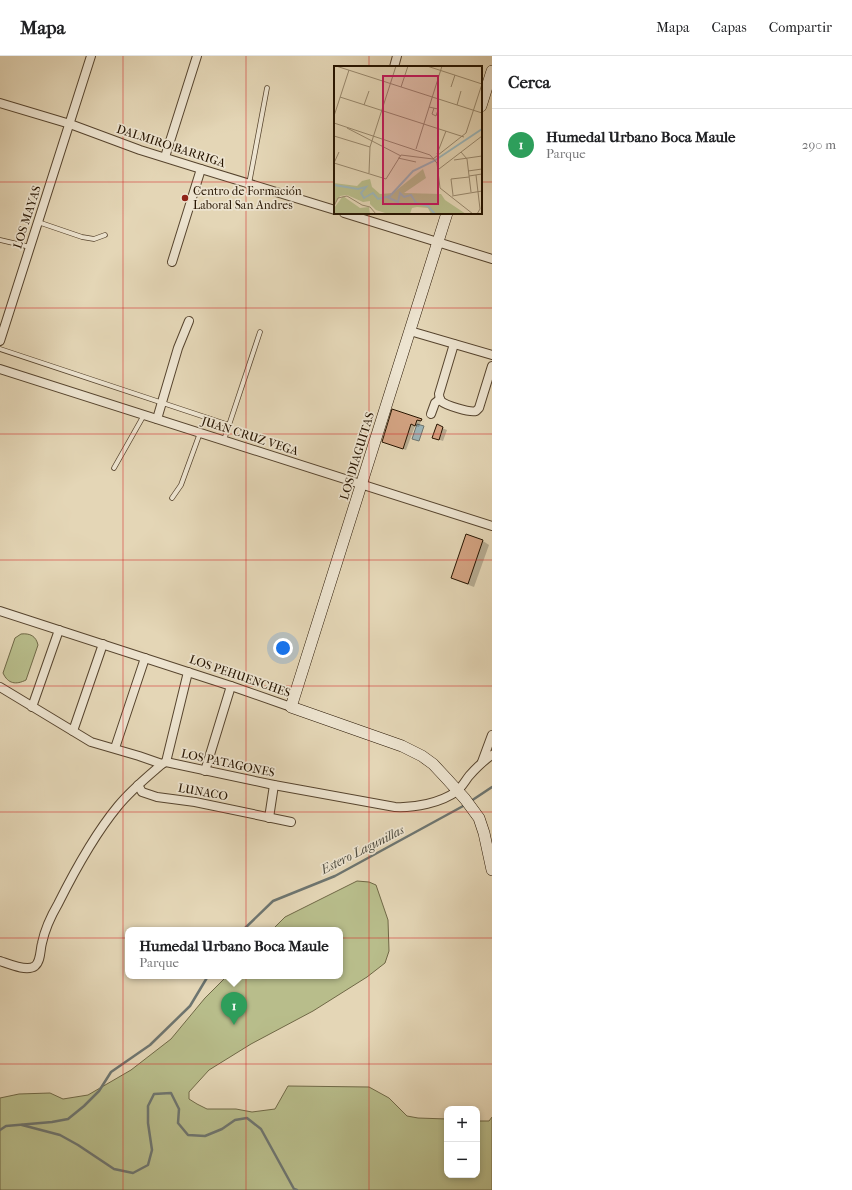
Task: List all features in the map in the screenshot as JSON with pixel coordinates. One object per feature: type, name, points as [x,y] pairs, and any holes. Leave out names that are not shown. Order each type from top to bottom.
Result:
[{"type":"street","name":"LOS MAYAS","points":[[0,341],[91,56]]},
{"type":"street","points":[[165,158],[196,56]]},
{"type":"street","points":[[394,66],[397,56]]},
{"type":"street","points":[[482,103],[492,71]]},
{"type":"street","name":"DALMIRO BARRIGA","points":[[0,103],[70,124],[165,158],[334,210]]},
{"type":"street","points":[[172,262],[201,169]]},
{"type":"street","points":[[347,214],[492,259]]},
{"type":"street","name":"LOS DIAGUITAS","points":[[291,707],[447,214]]},
{"type":"street","points":[[157,419],[178,348],[189,321]]},
{"type":"street","points":[[410,330],[492,355]]},
{"type":"street","points":[[454,344],[439,392],[440,399],[444,403],[471,412],[476,411],[479,408],[492,366]]},
{"type":"street","name":"JUAN CRUZ VEGA","points":[[0,369],[492,526]]},
{"type":"street","points":[[431,414],[435,403],[440,399]]},
{"type":"street","name":"LOS PEHUENCHES","points":[[0,611],[231,686],[412,750],[432,764],[457,790],[476,813],[484,833],[492,870]]},
{"type":"street","points":[[32,707],[59,630]]},
{"type":"street","points":[[73,731],[103,644]]},
{"type":"street","points":[[115,748],[145,658]]},
{"type":"street","points":[[0,961],[26,968],[33,967],[38,962],[42,942],[49,921],[82,860],[107,820],[138,785],[164,763],[188,672]]},
{"type":"street","points":[[205,770],[231,686]]},
{"type":"street","name":"LOS PATAGONES","points":[[0,687],[91,742],[164,763],[402,807],[424,805],[446,797],[457,790]]},
{"type":"street","points":[[482,762],[492,735]]},
{"type":"street","points":[[457,790],[482,762],[492,755]]},
{"type":"street","points":[[269,818],[274,784]]},
{"type":"street","name":"LUNACO","points":[[138,785],[142,792],[157,797],[195,802],[291,822]]},
{"type":"lane","points":[[249,184],[267,88]]},
{"type":"lane","points":[[38,222],[82,237],[94,238],[105,235]]},
{"type":"lane","points":[[0,240],[30,247]]},
{"type":"lane","points":[[224,440],[260,332]]},
{"type":"lane","points":[[0,349],[229,425]]},
{"type":"lane","points":[[114,468],[144,415]]},
{"type":"lane","points":[[172,498],[181,485],[200,433]]},
{"type":"green space","points":[[21,634],[32,636],[36,639],[38,645],[26,680],[16,683],[7,679],[3,673],[15,638]]},
{"type":"green space","points":[[357,881],[369,882],[376,885],[388,920],[389,951],[385,963],[367,977],[313,1011],[251,1044],[209,1070],[189,1092],[189,1099],[207,1109],[236,1109],[252,1112],[275,1109],[288,1086],[369,1087],[389,1098],[407,1116],[444,1119],[444,1178],[480,1178],[480,1121],[489,1121],[492,1117],[492,1190],[0,1190],[0,1098],[19,1094],[50,1093],[63,1099],[88,1095],[131,1070],[171,1039],[205,998],[224,979],[343,979],[343,927],[275,927],[285,917]]},
{"type":"water","points":[[417,424],[424,426],[419,441],[412,439]]},
{"type":"building","points":[[392,409],[422,419],[421,421],[417,420],[415,426],[411,424],[403,449],[382,442]]},
{"type":"building","points":[[437,424],[443,427],[439,440],[432,438]]},
{"type":"building","points":[[466,534],[483,540],[468,584],[451,578]]},
{"type":"waterway","name":"Estero Lagunillas","points":[[471,801],[492,787]]},
{"type":"waterway","name":"Estero Lagunillas","points":[[246,927],[273,901],[335,876],[465,805]]},
{"type":"waterway","name":"Estero Lagunillas","points":[[0,1130],[6,1126],[68,1119],[99,1091],[111,1072],[150,1045],[190,1006],[206,979]]},
{"type":"waterway","points":[[22,1125],[60,1135],[114,1169],[133,1173],[148,1165],[152,1150],[148,1123],[148,1106],[154,1094],[171,1093],[179,1109],[178,1123],[188,1135],[205,1136],[222,1129],[235,1120],[247,1118],[261,1129],[294,1189],[297,1190]]},
{"type":"place","name":"Centro de Formación Laboral San Andres","points":[[185,198]]},
{"type":"place","name":"Humedal Urbano Boca Maule","points":[[234,1025]]}]
